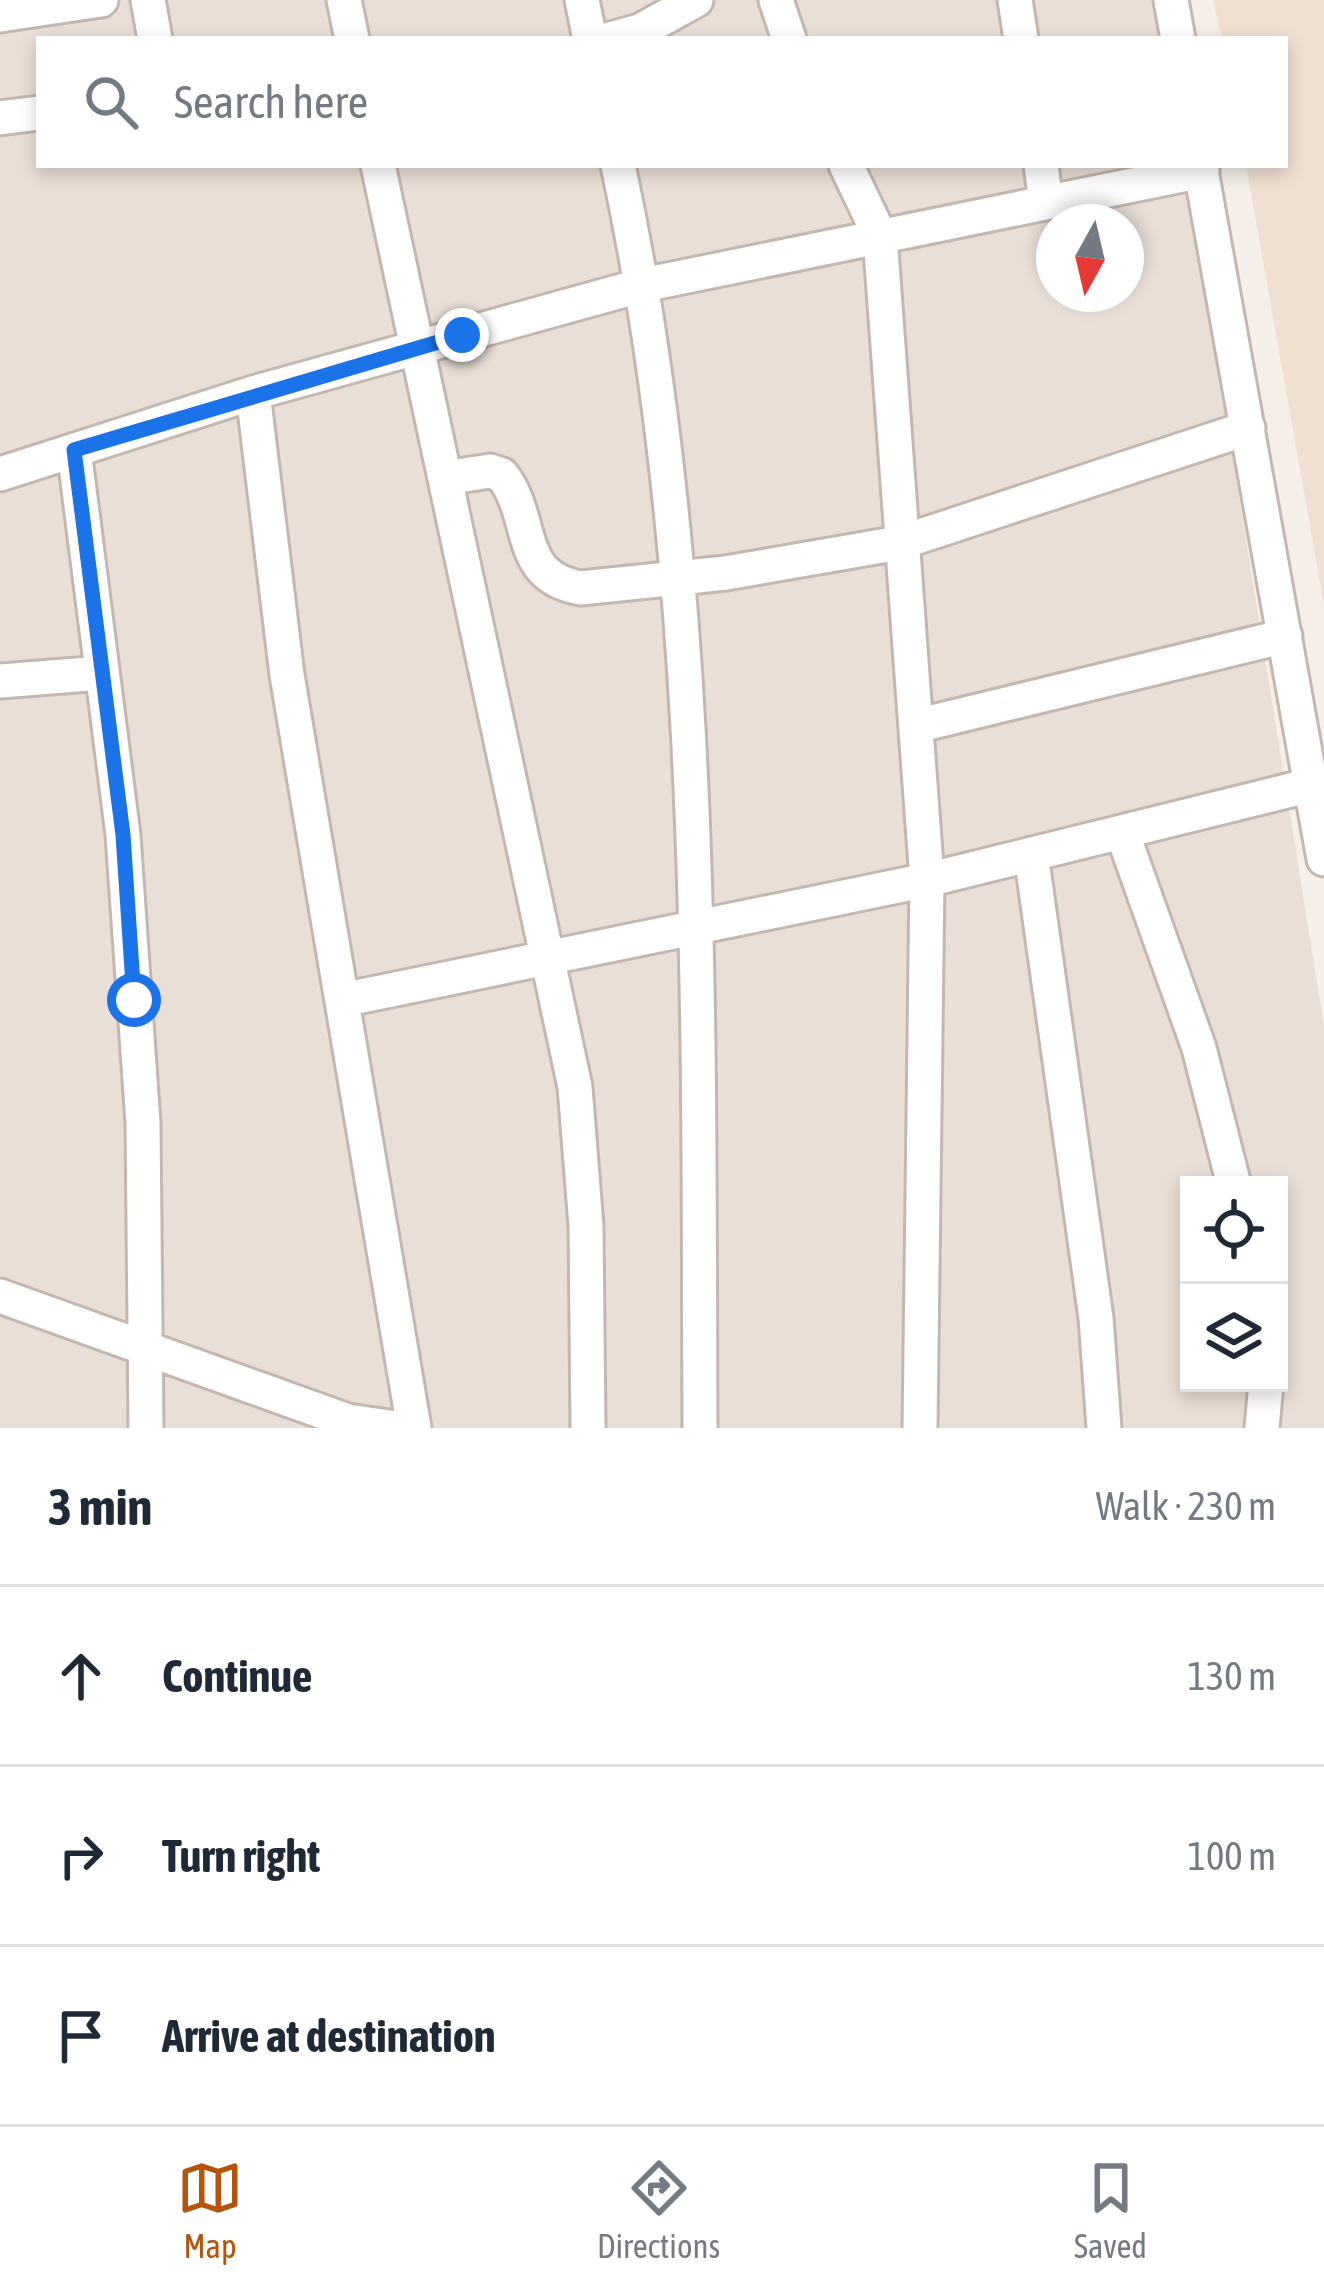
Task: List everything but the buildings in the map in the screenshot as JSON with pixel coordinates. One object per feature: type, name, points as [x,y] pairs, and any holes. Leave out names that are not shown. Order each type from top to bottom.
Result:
[{"type":"street","points":[[0,14],[101,0]]},
{"type":"street","points":[[148,0],[154,36]]},
{"type":"street","points":[[344,0],[351,36]]},
{"type":"street","points":[[582,0],[589,36]]},
{"type":"street","points":[[621,36],[640,31],[696,0]]},
{"type":"street","points":[[776,0],[788,36]]},
{"type":"street","points":[[1015,0],[1021,36]]},
{"type":"street","points":[[1171,0],[1177,36]]},
{"type":"street","points":[[0,118],[36,113]]},
{"type":"street","points":[[379,168],[575,1088],[586,1226],[588,1428]]},
{"type":"street","points":[[618,168],[643,284],[674,578],[697,928],[700,1428]]},
{"type":"street","points":[[847,168],[880,236],[927,880],[920,1428]]},
{"type":"street","points":[[1041,168],[1046,203]]},
{"type":"street","points":[[0,473],[253,393],[643,284],[1201,168],[1324,859]]},
{"type":"street","points":[[253,393],[287,675],[414,1428]]},
{"type":"street","points":[[445,478],[490,471],[502,476],[541,574],[557,584],[581,588],[899,543],[1248,428]]},
{"type":"street","points":[[74,450],[123,835],[143,1124],[146,1428]]},
{"type":"street","points":[[916,726],[1285,636]]},
{"type":"street","points":[[0,681],[102,673]]},
{"type":"street","points":[[342,1000],[927,880],[1311,784]]},
{"type":"street","points":[[1122,832],[1199,1048],[1232,1176]]},
{"type":"street","points":[[1030,854],[1096,1318],[1103,1428]]},
{"type":"street","points":[[0,1296],[348,1421],[396,1428]]},
{"type":"street","points":[[1262,1428],[1264,1392]]},
{"type":"shaded area","points":[[0,0],[1159,0],[1165,36],[36,36],[36,168],[1186,168],[1324,1026],[1324,1428],[0,1428]]},
{"type":"shaded area","points":[[1213,0],[1324,0],[1324,605],[1247,168],[1288,168],[1288,36],[1221,36]]},
{"type":"route","points":[[134,1000],[123,835],[74,450],[253,393],[462,335]]}]
